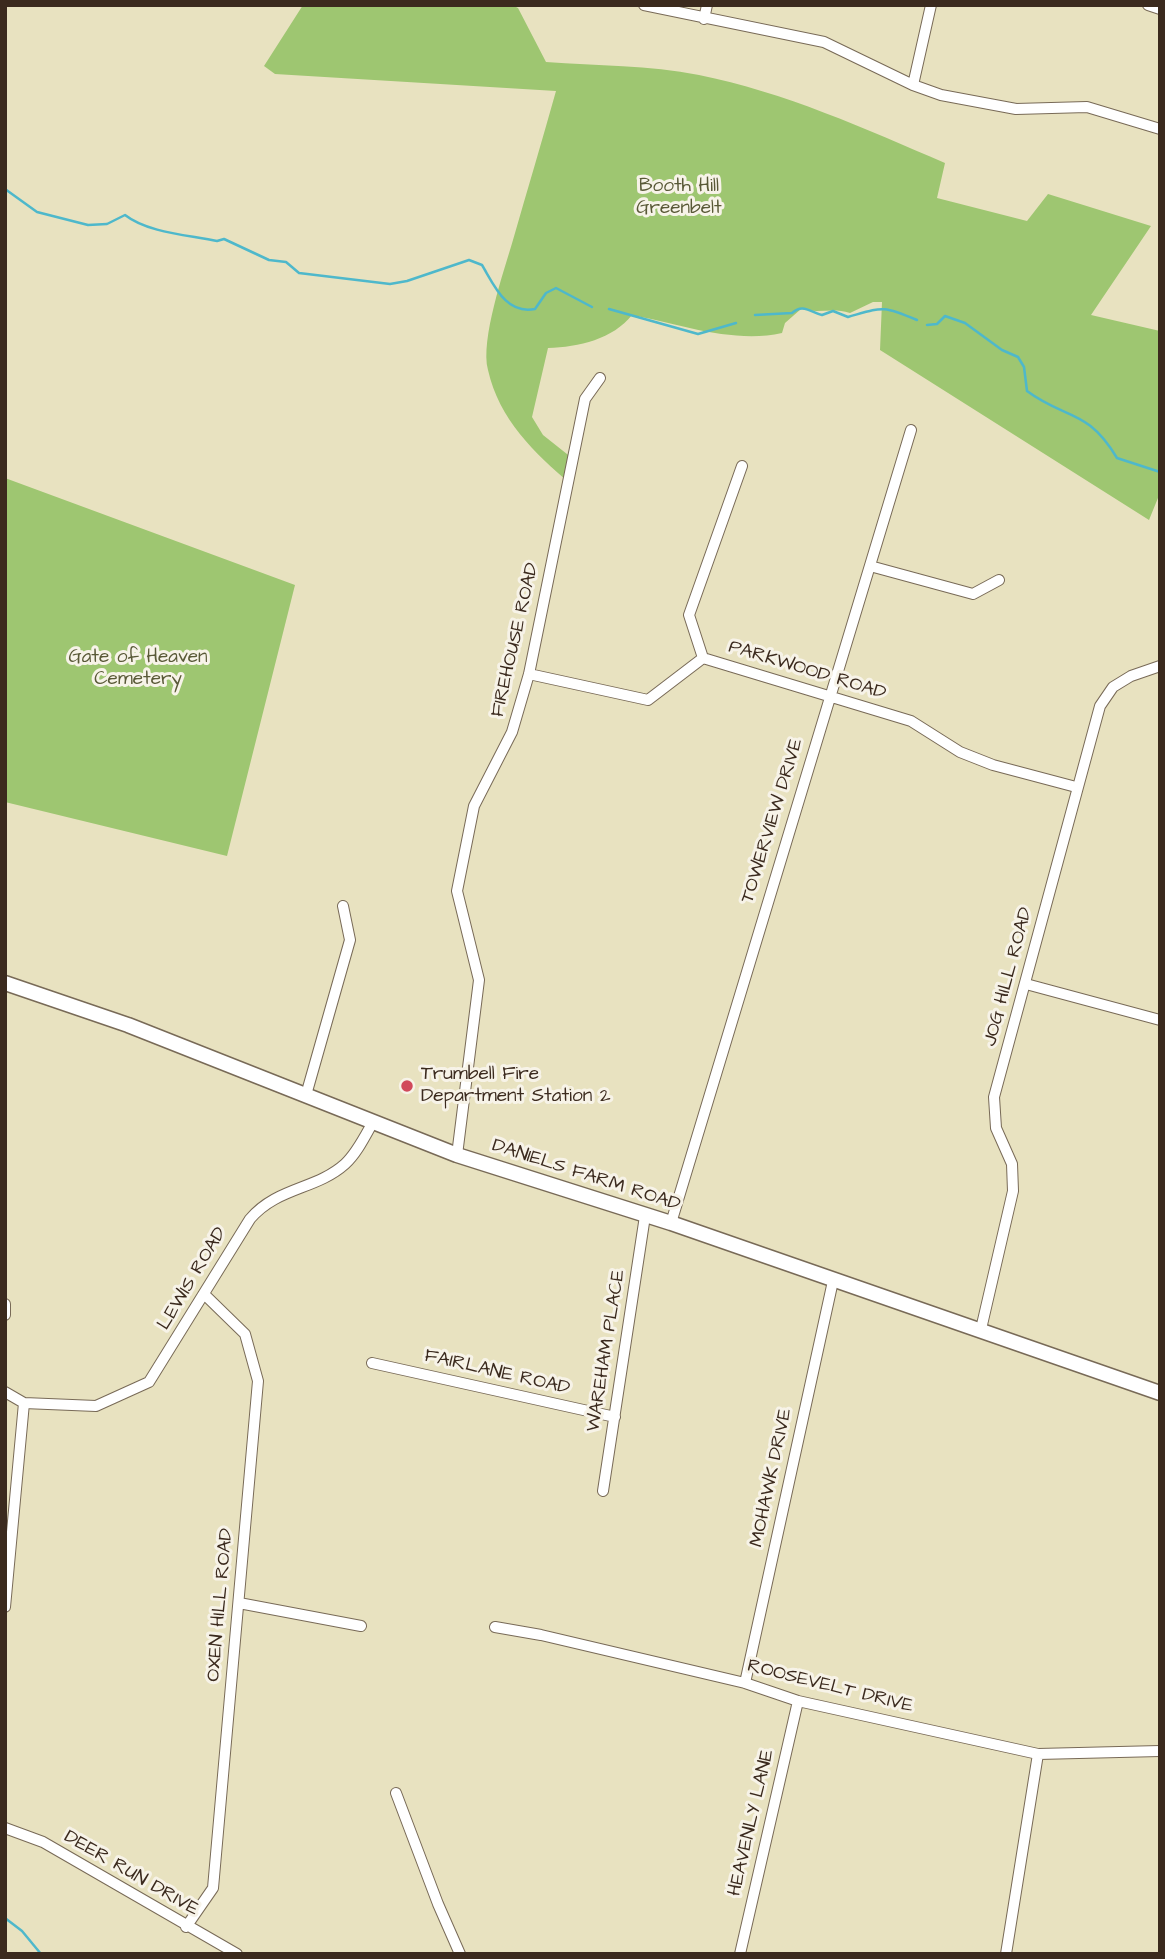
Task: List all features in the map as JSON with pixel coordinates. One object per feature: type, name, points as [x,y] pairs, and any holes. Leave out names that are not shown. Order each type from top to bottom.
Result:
[{"type":"main road","name":"DANIELS FARM ROAD","points":[[5,983],[128,1025],[457,1155],[671,1223],[1160,1393]]},
{"type":"street","points":[[643,5],[824,42],[913,85],[941,95],[1004,107],[1087,107],[1160,129]]},
{"type":"street","points":[[704,19],[707,5]]},
{"type":"street","points":[[913,85],[932,5]]},
{"type":"street","points":[[1148,5],[1160,9]]},
{"type":"street","name":"FIREHOUSE ROAD","points":[[457,1155],[479,980],[457,891],[474,806],[512,732],[529,674],[585,398],[600,378]]},
{"type":"street","name":"TOWERVIEW DRIVE","points":[[671,1223],[911,430]]},
{"type":"street","points":[[703,658],[689,615],[742,466]]},
{"type":"street","points":[[870,566],[973,594],[999,580]]},
{"type":"street","name":"PARKWOOD ROAD","points":[[529,674],[648,700],[703,658],[911,721],[960,752],[993,765],[1076,787]]},
{"type":"street","name":"JOG HILL ROAD","points":[[981,1329],[1013,1191],[1012,1164],[996,1128],[994,1097],[1076,787],[1101,706],[1114,687],[1131,676],[1160,666]]},
{"type":"street","points":[[306,1095],[350,940],[343,906]]},
{"type":"street","points":[[1026,984],[1160,1020]]},
{"type":"street","name":"LEWIS ROAD","points":[[24,1403],[96,1406],[149,1382],[260,1208],[272,1198],[321,1178],[346,1163],[373,1122]]},
{"type":"street","name":"WAREHAM PLACE","points":[[603,1491],[645,1216]]},
{"type":"street","name":"MOHAWK DRIVE","points":[[745,1683],[834,1281]]},
{"type":"street","name":"OXEN HILL ROAD","points":[[186,1927],[213,1888],[258,1381],[245,1334],[205,1296]]},
{"type":"street","points":[[5,1315],[6,1305]]},
{"type":"street","name":"FAIRLANE ROAD","points":[[372,1363],[615,1417]]},
{"type":"street","points":[[5,1392],[24,1403],[5,1607]]},
{"type":"street","points":[[239,1603],[360,1626]]},
{"type":"street","name":"ROOSEVELT DRIVE","points":[[495,1627],[745,1683],[798,1701],[1038,1754],[1160,1751]]},
{"type":"street","name":"HEAVENLY LANE","points":[[740,1954],[798,1701]]},
{"type":"street","points":[[1006,1954],[1038,1754]]},
{"type":"street","points":[[396,1793],[460,1954]]},
{"type":"street","name":"DEER RUN DRIVE","points":[[5,1828],[43,1842],[186,1927],[237,1954]]},
{"type":"green space","name":"Booth Hill Greenbelt","points":[[303,5],[512,5],[518,8],[546,62],[642,68],[699,75],[793,101],[945,163],[937,198],[1027,221],[1048,194],[1151,226],[1091,315],[1160,331],[1160,493],[1149,520],[880,350],[882,302],[873,302],[850,313],[801,309],[785,323],[782,333],[764,336],[707,332],[632,315],[605,336],[572,346],[548,348],[532,417],[543,435],[577,462],[571,484],[531,447],[509,419],[493,388],[486,357],[494,305],[556,91],[275,74],[264,66]]},
{"type":"green space","name":"Gate of Heaven Cemetery","points":[[5,478],[295,585],[227,856],[5,802]]},
{"type":"waterway","points":[[5,189],[37,212],[88,225],[107,224],[125,215],[157,230],[217,241],[224,239],[269,260],[286,262],[299,273],[390,284],[469,260],[482,265],[502,297],[516,307],[535,309],[546,293],[556,288],[592,307]]},
{"type":"waterway","points":[[755,315],[792,313],[803,308],[822,315],[833,311],[848,317],[882,309],[917,320]]},
{"type":"waterway","points":[[609,309],[698,334],[736,323]]},
{"type":"waterway","points":[[927,325],[937,324],[945,316],[965,323],[1002,350],[1018,357],[1024,367],[1027,391],[1086,422],[1106,442],[1117,458],[1160,472]]},
{"type":"waterway","points":[[5,1918],[22,1931],[41,1954]]},
{"type":"place","name":"Trumbell Fire Department Station 2","points":[[407,1086]]}]
